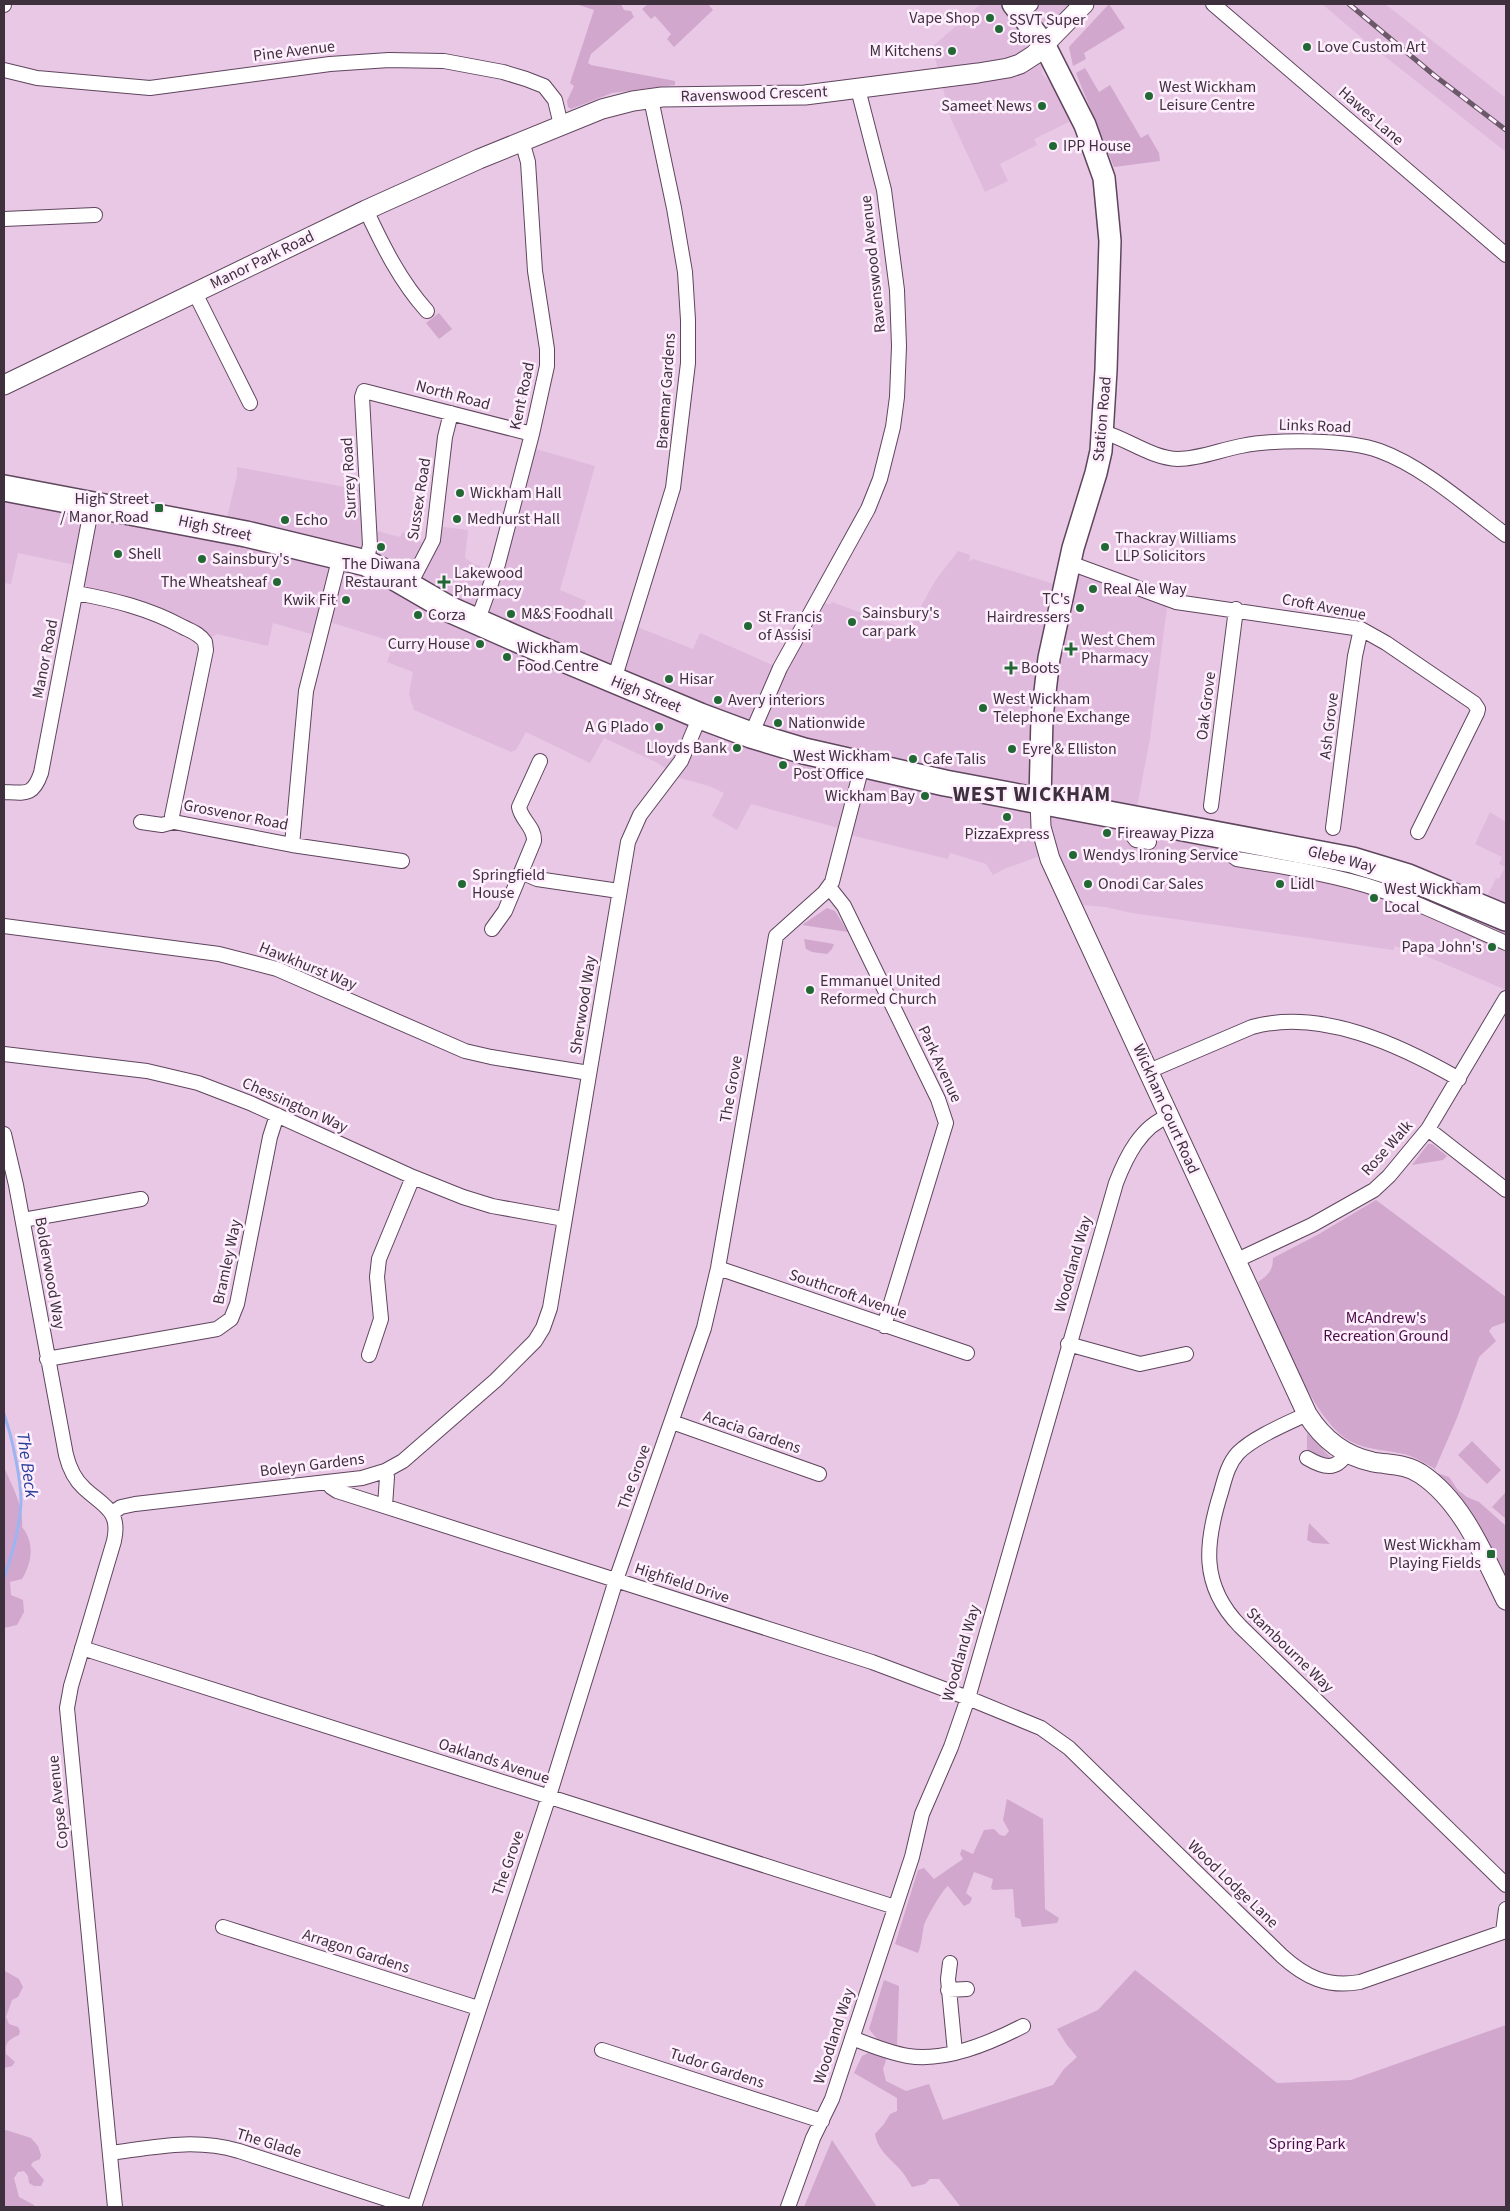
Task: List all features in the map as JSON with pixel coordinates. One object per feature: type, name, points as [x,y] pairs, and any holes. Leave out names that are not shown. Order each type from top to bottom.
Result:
[{"type":"highway","name":"High Street","points":[[4,488],[246,534],[366,563],[477,622],[700,716],[751,735],[862,766],[1040,801]]},
{"type":"highway","name":"Glebe Way","points":[[1040,801],[1229,835],[1350,870],[1408,877],[1506,918]]},
{"type":"main road","name":"Station Road","points":[[1022,7],[1044,44],[1085,125],[1099,162],[1107,192],[1110,251],[1103,432],[1098,468],[1070,563],[1052,640],[1042,717],[1040,801]]},
{"type":"street","name":"Ravenswood Crescent","points":[[522,141],[608,108],[651,98],[805,95],[978,74],[1008,68],[1027,60],[1084,4]]},
{"type":"street","name":"Hawes Lane","points":[[1213,4],[1506,255]]},
{"type":"street","name":"Pine Avenue","points":[[4,70],[37,78],[150,88],[361,61],[444,61],[503,72],[544,86],[556,100],[561,125]]},
{"type":"street","name":"Ravenswood Avenue","points":[[751,735],[780,668],[868,509],[880,480],[893,427],[898,366],[897,290],[884,190],[858,88]]},
{"type":"street","name":"Braemar Gardens","points":[[614,680],[674,488],[688,363],[685,272],[651,98]]},
{"type":"street","name":"Manor Park Road","points":[[4,385],[366,210],[522,141]]},
{"type":"street","name":"Kent Road","points":[[477,622],[498,564],[532,434],[546,375],[548,358],[536,277],[528,162],[522,141]]},
{"type":"street","points":[[366,210],[398,274],[411,294],[427,311]]},
{"type":"street","points":[[4,219],[95,215]]},
{"type":"street","points":[[195,293],[250,403]]},
{"type":"street","name":"North Road","points":[[364,391],[368,390],[532,434]]},
{"type":"street","name":"Surrey Road","points":[[364,391],[362,397],[370,545],[366,563]]},
{"type":"street","name":"Sussex Road","points":[[409,586],[433,540],[445,437],[450,413]]},
{"type":"street","name":"Links Road","points":[[1103,432],[1161,456],[1174,458],[1187,458],[1239,446],[1268,442],[1328,443],[1370,448],[1389,454],[1418,470],[1506,534]]},
{"type":"street","name":"Manor Road","points":[[4,792],[25,793],[31,791],[37,783],[92,505]]},
{"type":"street","name":"Grosvenor Road","points":[[76,593],[150,610],[191,631],[205,642],[206,650],[172,816],[173,822],[179,825],[292,844],[306,691],[340,556]]},
{"type":"street","name":"Croft Avenue","points":[[1070,563],[1168,600],[1361,629],[1386,643],[1473,702],[1478,709],[1418,832]]},
{"type":"street","name":"Oak Grove","points":[[1211,806],[1236,609]]},
{"type":"street","name":"Ash Grove","points":[[1333,828],[1355,656],[1361,629]]},
{"type":"street","name":"Sherwood Way","points":[[547,1319],[628,842],[635,823],[646,806],[681,761],[700,716]]},
{"type":"street","points":[[492,929],[505,911],[534,836],[519,807],[540,761]]},
{"type":"street","name":"The Grove","points":[[413,2207],[549,1796],[616,1580],[701,1337],[718,1268],[776,936],[829,887],[840,855],[862,766]]},
{"type":"street","name":"Wickham Court Road","points":[[1040,801],[1041,827],[1050,859],[1307,1414],[1322,1434],[1347,1453],[1368,1461],[1412,1469],[1437,1487],[1457,1510],[1469,1529],[1506,1600]]},
{"type":"street","points":[[1135,818],[1133,836],[1136,840],[1149,842]]},
{"type":"street","points":[[141,822],[162,825],[173,822]]},
{"type":"street","points":[[292,844],[402,861]]},
{"type":"street","name":"Glebe Way","points":[[1350,870],[1506,943]]},
{"type":"street","points":[[521,872],[537,879],[619,891]]},
{"type":"street","name":"Park Avenue","points":[[829,887],[844,906],[938,1099],[946,1123],[884,1326]]},
{"type":"street","name":"Hawkhurst Way","points":[[4,926],[209,952],[249,960],[277,969],[465,1051],[589,1073]]},
{"type":"street","name":"Rose Walk","points":[[1235,1261],[1312,1225],[1379,1186],[1392,1174],[1428,1129],[1506,998]]},
{"type":"street","points":[[1149,1071],[1252,1027],[1268,1023],[1291,1022],[1322,1024],[1356,1033],[1418,1058],[1459,1079]]},
{"type":"street","name":"Chessington Way","points":[[4,1054],[176,1077],[222,1091],[413,1177],[481,1203],[564,1219]]},
{"type":"street","name":"Bramley Way","points":[[48,1359],[217,1329],[231,1319],[237,1304],[270,1137],[277,1115]]},
{"type":"street","name":"Woodland Way","points":[[788,2207],[813,2138],[832,2099],[912,1857],[922,1814],[951,1747],[968,1698],[1108,1207],[1123,1165],[1148,1128],[1169,1116]]},
{"type":"street","points":[[1428,1129],[1506,1190]]},
{"type":"street","name":"Bolderwood Way","points":[[4,1134],[23,1220],[58,1419],[68,1464],[76,1479],[112,1513]]},
{"type":"street","points":[[369,1355],[381,1319],[377,1277],[379,1259],[413,1177]]},
{"type":"street","points":[[23,1220],[141,1199]]},
{"type":"street","name":"Southcroft Avenue","points":[[718,1268],[967,1353]]},
{"type":"street","name":"Boleyn Gardens","points":[[112,1513],[121,1507],[135,1504],[367,1477],[385,1471],[412,1454],[524,1353],[535,1342],[547,1319]]},
{"type":"street","points":[[1068,1344],[1140,1364],[1186,1354]]},
{"type":"street","name":"Stambourne Way","points":[[1307,1414],[1249,1445],[1230,1464],[1218,1501],[1209,1544],[1210,1575],[1217,1594],[1225,1610],[1240,1626],[1506,1885]]},
{"type":"street","name":"Acacia Gardens","points":[[672,1422],[820,1474]]},
{"type":"street","points":[[1308,1458],[1319,1464],[1334,1466],[1342,1462],[1347,1453]]},
{"type":"street","points":[[385,1471],[387,1477],[385,1506]]},
{"type":"street","name":"Highfield Drive","points":[[328,1482],[334,1490],[872,1662],[968,1698]]},
{"type":"street","name":"Copse Avenue","points":[[112,1513],[116,1521],[116,1534],[68,1698],[67,1715],[115,2207]]},
{"type":"street","name":"Oaklands Avenue","points":[[82,1648],[895,1907]]},
{"type":"street","name":"Wood Lodge Lane","points":[[968,1698],[1041,1728],[1060,1740],[1282,1956],[1300,1971],[1313,1978],[1332,1984],[1360,1982],[1505,1931]]},
{"type":"street","points":[[1505,1931],[1506,1909]]},
{"type":"street","name":"Arragon Gardens","points":[[223,1927],[478,2008]]},
{"type":"street","points":[[950,1963],[948,1990],[955,2052]]},
{"type":"street","points":[[948,1990],[967,1988]]},
{"type":"street","points":[[852,2038],[908,2056],[955,2052],[982,2046],[1023,2026]]},
{"type":"street","name":"Tudor Gardens","points":[[602,2050],[822,2121]]},
{"type":"street","name":"The Glade","points":[[110,2153],[189,2144],[212,2144],[413,2207]]},
{"type":"shaded area","points":[[981,4],[1004,4],[1026,18],[1037,9],[1039,4],[1073,4],[1058,18],[1051,21],[1044,44],[1042,74],[1053,85],[1071,121],[1034,139],[1037,145],[1000,164],[1008,181],[985,192],[951,119],[932,47]]},
{"type":"shaded area","points":[[1322,4],[1385,4],[1506,98],[1506,152],[1369,44]]},
{"type":"shaded area","points":[[529,447],[595,466],[560,590],[586,601],[584,606],[693,649],[700,633],[779,668],[817,599],[830,605],[832,602],[908,630],[935,581],[958,551],[970,555],[969,562],[973,559],[1064,587],[1070,563],[1168,600],[1150,738],[1135,818],[1206,831],[1482,907],[1496,878],[1499,879],[1505,867],[1499,864],[1502,857],[1475,844],[1490,812],[1506,822],[1506,990],[1419,953],[1395,946],[1393,950],[1132,913],[1105,907],[1082,905],[1073,908],[1048,853],[993,875],[986,864],[950,853],[948,859],[846,834],[846,830],[751,804],[737,830],[712,816],[724,793],[709,786],[676,777],[658,763],[604,738],[590,763],[526,732],[516,750],[511,752],[414,710],[409,694],[413,672],[387,662],[394,642],[323,620],[318,636],[273,623],[268,646],[217,634],[205,642],[191,631],[76,593],[80,566],[18,553],[11,584],[4,583],[4,488],[224,529],[237,476],[237,467],[367,491],[370,529],[400,537],[403,532],[430,547],[435,526],[468,530],[465,558],[474,564],[495,571]]},
{"type":"green space","points":[[576,4],[621,4],[624,10],[631,11],[634,17],[591,54],[588,63],[675,81],[675,85],[612,93],[571,109],[568,107],[567,101],[574,86],[570,83],[594,10]]},
{"type":"green space","points":[[648,4],[708,4],[713,10],[674,47],[667,39],[671,34],[655,16],[651,19],[642,9]]},
{"type":"green space","points":[[1109,4],[1125,28],[1084,53],[1086,59],[1073,66],[1069,47]]},
{"type":"green space","points":[[1085,68],[1099,92],[1110,85],[1141,138],[1148,134],[1159,153],[1160,161],[1114,167],[1076,73]]},
{"type":"green space","points":[[439,313],[452,329],[439,339],[426,323]]},
{"type":"green space","points":[[827,908],[835,911],[848,932],[802,925]]},
{"type":"green space","points":[[804,939],[834,944],[827,954],[812,952],[806,949]]},
{"type":"green space","points":[[1428,1144],[1432,1144],[1447,1156],[1443,1160],[1412,1165]]},
{"type":"green space","name":"McAndrew's Recreation Ground","points":[[1376,1200],[1506,1297],[1506,1322],[1492,1327],[1489,1331],[1496,1341],[1479,1357],[1457,1418],[1435,1469],[1408,1455],[1358,1445],[1338,1432],[1323,1415],[1297,1370],[1258,1282],[1269,1272],[1273,1258],[1319,1234]]},
{"type":"green space","points":[[1307,1433],[1334,1461],[1318,1457],[1312,1451],[1307,1450]]},
{"type":"green space","points":[[1472,1441],[1501,1470],[1487,1484],[1458,1455]]},
{"type":"green space","points":[[4,1467],[19,1504],[22,1527],[29,1539],[31,1553],[22,1579],[10,1582],[11,1595],[23,1600],[24,1612],[17,1625],[4,1628]]},
{"type":"green space","points":[[1437,1473],[1449,1477],[1458,1490],[1467,1497],[1479,1502],[1506,1526],[1506,1587],[1436,1475]]},
{"type":"green space","points":[[1506,1493],[1506,1519],[1492,1507]]},
{"type":"green space","points":[[1309,1523],[1330,1544],[1313,1543],[1307,1540]]},
{"type":"green space","points":[[1007,1799],[1043,1819],[1045,1909],[1059,1918],[1057,1923],[1022,1927],[1020,1919],[1015,1917],[1013,1889],[993,1890],[991,1888],[993,1879],[974,1872],[966,1893],[972,1898],[970,1903],[964,1906],[948,1886],[942,1893],[924,1925],[918,1953],[895,1944],[918,1870],[924,1868],[934,1879],[963,1859],[960,1854],[962,1849],[973,1854],[984,1830],[994,1829],[1000,1835],[1005,1836],[1009,1831],[1003,1820]]},
{"type":"green space","points":[[4,1964],[5,1971],[19,1979],[23,1987],[18,1997],[12,2000],[6,2017],[9,2024],[18,2027],[20,2031],[19,2035],[10,2040],[6,2047],[6,2054],[15,2062],[12,2066],[4,2068]]},
{"type":"green space","name":"Spring Park","points":[[1135,1970],[1277,2083],[1351,2080],[1506,2025],[1506,2207],[949,2207],[960,2206],[939,2179],[930,2179],[925,2184],[912,2187],[903,2173],[879,2146],[875,2134],[890,2114],[897,2111],[897,2098],[854,2073],[862,2056],[870,2052],[887,2057],[883,2069],[886,2081],[906,2091],[929,2084],[943,2120],[1053,2085],[1064,2069],[1077,2057],[1057,2029],[1098,2010]]},
{"type":"green space","points":[[884,1980],[899,1986],[897,2046],[878,2040],[869,2029]]},
{"type":"green space","points":[[4,2131],[31,2138],[38,2146],[41,2155],[40,2159],[31,2165],[44,2180],[41,2186],[34,2186],[29,2183],[28,2176],[24,2171],[18,2172],[14,2178],[19,2197],[34,2205],[34,2207],[4,2207]]},
{"type":"green space","points":[[832,2140],[877,2207],[804,2207]]},
{"type":"waterway","name":"The Beck","points":[[4,1414],[16,1458],[21,1502],[15,1541],[4,1578]]},
{"type":"railway","points":[[1349,4],[1435,76],[1506,130]]},
{"type":"place","name":"Vape Shop","points":[[990,18]]},
{"type":"place","name":"SSVT Super Stores","points":[[999,29]]},
{"type":"place","name":"Love Custom Art","points":[[1307,47]]},
{"type":"place","name":"M Kitchens","points":[[952,51]]},
{"type":"place","name":"West Wickham Leisure Centre","points":[[1149,96]]},
{"type":"place","name":"Sameet News","points":[[1042,106]]},
{"type":"place","name":"IPP House","points":[[1053,146]]},
{"type":"place","name":"Wickham Hall","points":[[460,493]]},
{"type":"place","name":"High Street / Manor Road","points":[[159,508]]},
{"type":"place","name":"Medhurst Hall","points":[[457,519]]},
{"type":"place","name":"Echo","points":[[285,520]]},
{"type":"place","name":"The Diwana Restaurant","points":[[381,547]]},
{"type":"place","name":"Thackray Williams LLP Solicitors","points":[[1105,547]]},
{"type":"place","name":"Shell","points":[[118,554]]},
{"type":"place","name":"Sainsbury's","points":[[202,559]]},
{"type":"place","name":"The Wheatsheaf","points":[[277,582]]},
{"type":"place","name":"Lakewood Pharmacy","points":[[444,582]]},
{"type":"place","name":"Real Ale Way","points":[[1093,589]]},
{"type":"place","name":"Kwik Fit","points":[[346,600]]},
{"type":"place","name":"TC's Hairdressers","points":[[1080,608]]},
{"type":"place","name":"M&S Foodhall","points":[[511,614]]},
{"type":"place","name":"Corza","points":[[418,615]]},
{"type":"place","name":"Sainsbury's car park","points":[[852,622]]},
{"type":"place","name":"St Francis of Assisi","points":[[748,626]]},
{"type":"place","name":"Curry House","points":[[480,644]]},
{"type":"place","name":"West Chem Pharmacy","points":[[1071,649]]},
{"type":"place","name":"Wickham Food Centre","points":[[507,657]]},
{"type":"place","name":"Boots","points":[[1011,668]]},
{"type":"place","name":"Hisar","points":[[669,679]]},
{"type":"place","name":"Avery interiors","points":[[718,700]]},
{"type":"place","name":"West Wickham Telephone Exchange","points":[[983,708]]},
{"type":"place","name":"Nationwide","points":[[778,723]]},
{"type":"place","name":"A G Plado","points":[[659,727]]},
{"type":"place","name":"Lloyds Bank","points":[[737,748]]},
{"type":"place","name":"Eyre & Elliston","points":[[1012,749]]},
{"type":"place","name":"Cafe Talis","points":[[913,759]]},
{"type":"place","name":"West Wickham Post Office","points":[[783,765]]},
{"type":"place","name":"Wickham Bay","points":[[925,796]]},
{"type":"place","name":"PizzaExpress","points":[[1007,817]]},
{"type":"place","name":"Fireaway Pizza","points":[[1107,833]]},
{"type":"place","name":"Wendys Ironing Service","points":[[1073,855]]},
{"type":"place","name":"Springfield House","points":[[462,884]]},
{"type":"place","name":"Onodi Car Sales","points":[[1088,884]]},
{"type":"place","name":"Lidl","points":[[1280,884]]},
{"type":"place","name":"West Wickham Local","points":[[1374,898]]},
{"type":"place","name":"Papa John's","points":[[1492,947]]},
{"type":"place","name":"Emmanuel United Reformed Church","points":[[810,990]]},
{"type":"place","name":"West Wickham Playing Fields","points":[[1491,1554]]},
{"type":"district","name":"WEST WICKHAM","points":[[1032,794]]}]
